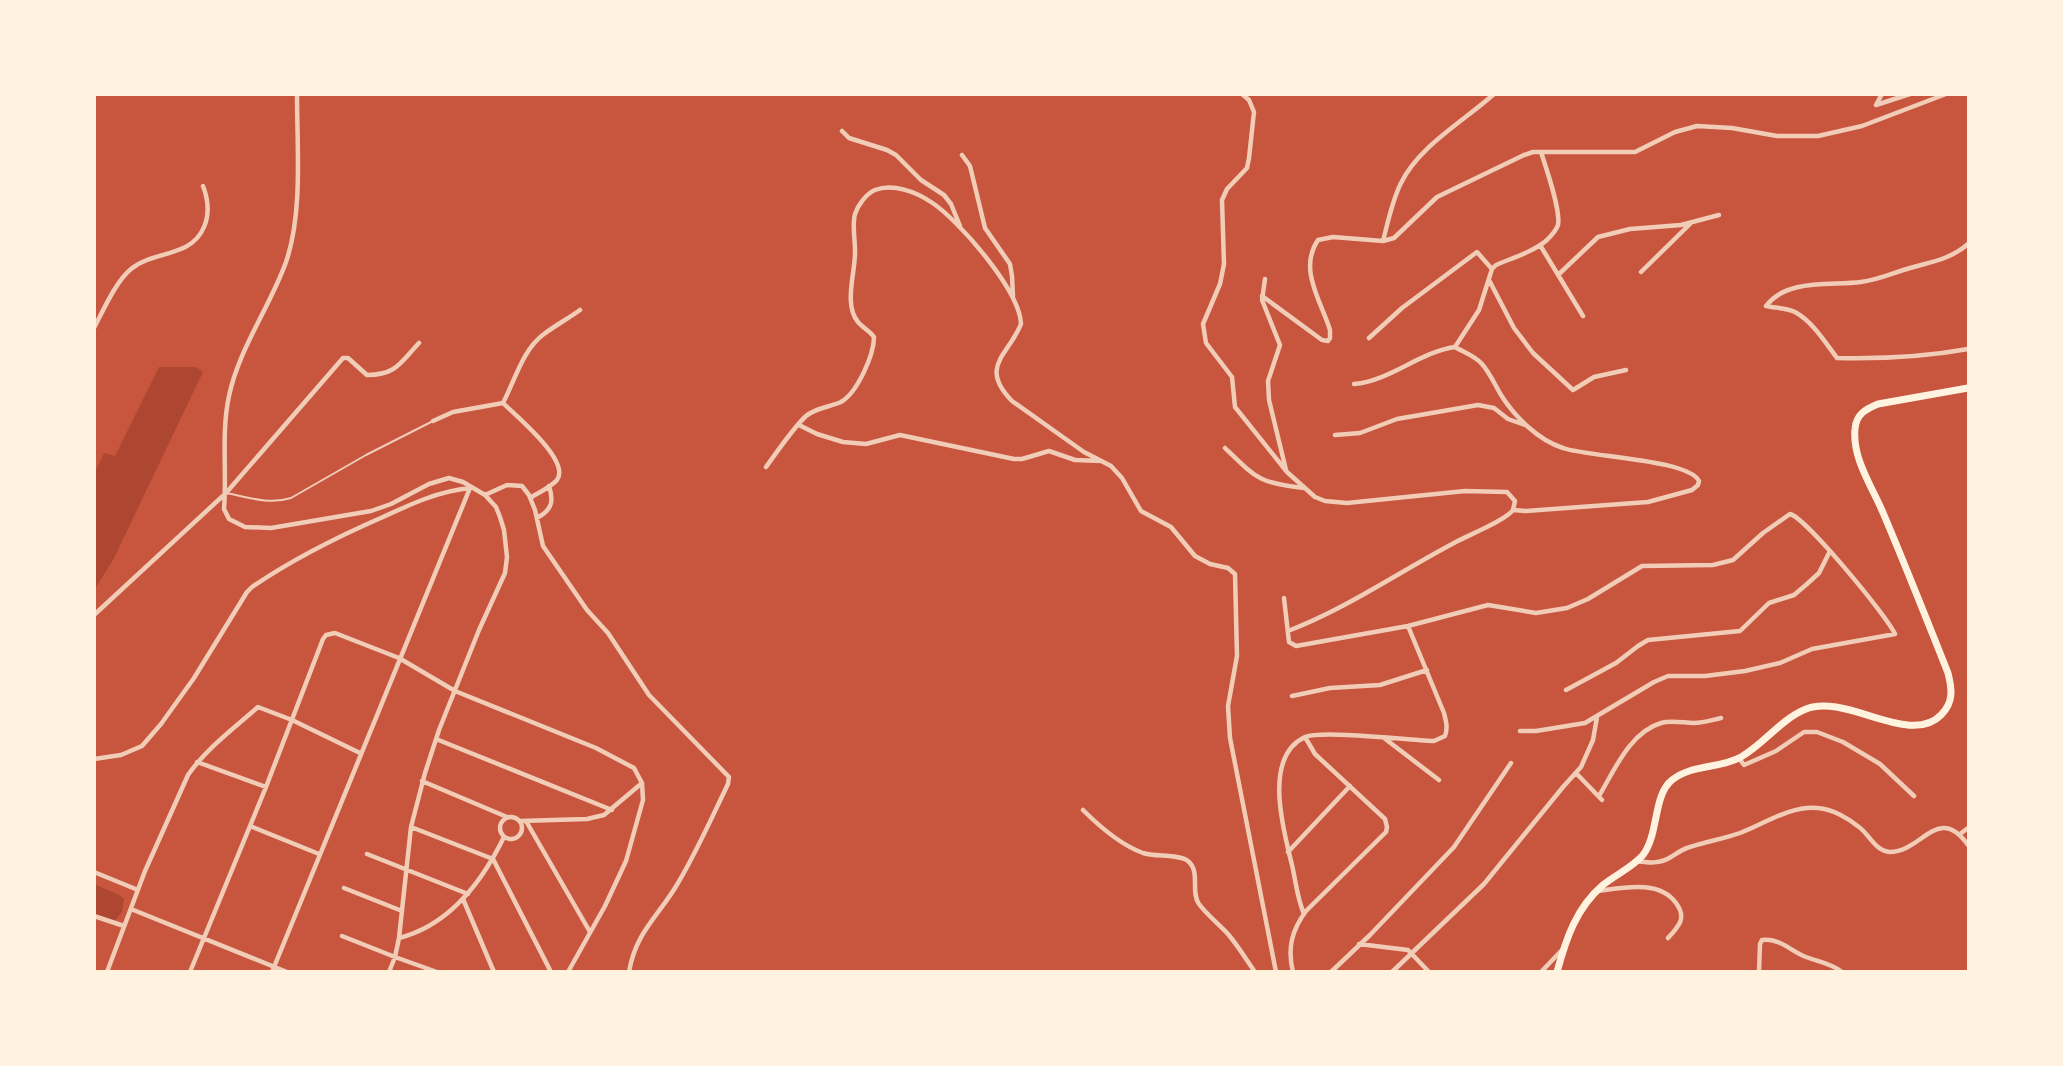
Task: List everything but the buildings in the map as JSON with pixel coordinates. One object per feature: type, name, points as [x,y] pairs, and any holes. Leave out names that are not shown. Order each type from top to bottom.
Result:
[{"type":"main road","points":[[1557,972],[1562,950],[1574,921],[1597,891],[1643,855],[1653,834],[1663,792],[1672,780],[1692,770],[1727,763],[1739,758],[1797,713],[1808,708],[1826,706],[1839,708],[1910,726],[1936,720],[1950,704],[1952,695],[1948,673],[1862,466],[1857,450],[1855,429],[1856,422],[1864,409],[1878,404],[1968,388]]},
{"type":"street","points":[[297,94],[297,172],[293,236],[285,264],[231,385],[225,438],[224,509],[229,519],[245,527],[256,529],[292,525],[371,511],[391,504],[429,484],[449,478],[463,482],[491,499],[504,530],[507,566],[436,739],[422,782],[411,827],[399,938],[389,972]]},
{"type":"street","points":[[1242,94],[1249,100],[1254,112],[1249,159],[1247,168],[1227,189],[1222,200],[1224,264],[1220,284],[1204,316],[1203,333],[1213,354],[1232,377],[1235,407],[1287,472],[1315,497],[1334,503],[1465,491],[1501,491],[1512,495],[1515,501],[1514,510]]},
{"type":"street","points":[[1383,241],[1400,184],[1406,175],[1429,147],[1494,94]]},
{"type":"street","points":[[1882,94],[1876,105],[1910,94]]},
{"type":"street","points":[[1262,296],[1322,340],[1328,341],[1330,330],[1310,276],[1310,258],[1318,240],[1324,238],[1383,241],[1401,234],[1428,204],[1451,189],[1473,181],[1524,155],[1541,152],[1635,152],[1675,132],[1696,126],[1732,128],[1777,136],[1818,136],[1862,126],[1946,94]]},
{"type":"street","points":[[842,130],[849,138],[888,150],[896,155],[921,180],[944,195],[951,204],[961,228]]},
{"type":"street","points":[[1455,347],[1479,310],[1492,269],[1540,245],[1553,234],[1558,223],[1541,152]]},
{"type":"street","points":[[962,155],[970,166],[985,228],[1010,264],[1013,296]]},
{"type":"street","points":[[94,328],[124,274],[144,260],[192,245],[198,238],[207,221],[208,208],[203,186]]},
{"type":"street","points":[[766,467],[811,413],[846,398],[859,380],[873,348],[874,337],[858,322],[851,303],[856,261],[855,217],[863,200],[870,192],[896,188],[931,201],[950,216],[988,260],[1013,296],[1021,315],[1021,324],[997,364],[1000,387],[1012,400],[1084,452],[1103,461],[1118,473],[1141,511],[1171,527],[1195,556],[1210,564],[1228,568],[1235,574],[1237,656],[1228,706],[1230,738],[1276,972]]},
{"type":"street","points":[[1558,275],[1598,237],[1630,229],[1681,225],[1719,215]]},
{"type":"street","points":[[1641,272],[1692,222]]},
{"type":"street","points":[[1968,244],[1958,253],[1944,259],[1876,279],[1793,288],[1773,297],[1766,306],[1794,312],[1800,316],[1820,334],[1837,358],[1906,358],[1968,349]]},
{"type":"street","points":[[1540,245],[1583,316]]},
{"type":"street","points":[[1369,338],[1402,308],[1477,252],[1492,269]]},
{"type":"street","points":[[1265,279],[1262,296],[1264,309],[1280,345],[1268,381],[1268,389],[1274,424],[1287,472]]},
{"type":"street","points":[[1489,279],[1514,328],[1533,353],[1573,390],[1594,377],[1626,370]]},
{"type":"street","points":[[503,403],[518,370],[534,344],[544,334],[580,310]]},
{"type":"street","points":[[94,615],[226,493],[343,358],[348,358],[367,375],[383,375],[392,371],[419,343]]},
{"type":"street","points":[[1288,631],[1319,618],[1514,510],[1648,502],[1692,490],[1698,485],[1699,481],[1694,474],[1663,465],[1563,448],[1537,434],[1502,397],[1480,362],[1455,347],[1441,349],[1377,379],[1354,384]]},
{"type":"street","points":[[433,421],[453,412],[503,403]]},
{"type":"street","points":[[503,403],[550,451],[560,465],[561,473],[556,481],[530,498]]},
{"type":"street","points":[[1335,435],[1360,434],[1397,419],[1478,405],[1494,408],[1508,419],[1528,426]]},
{"type":"street","points":[[799,425],[831,440],[855,444],[866,444],[900,435],[1014,459],[1022,459],[1048,451],[1075,460],[1103,461]]},
{"type":"street","points":[[1225,448],[1263,482],[1304,488]]},
{"type":"street","points":[[486,495],[499,487],[517,484],[522,486],[530,498],[543,546],[587,610],[608,633],[649,695],[729,777],[728,784],[678,885],[643,933],[629,972]]},
{"type":"street","points":[[537,518],[548,511],[551,505],[552,496],[549,486]]},
{"type":"street","points":[[273,969],[470,488]]},
{"type":"street","points":[[94,759],[121,756],[142,746],[194,678],[252,587],[318,547],[360,527],[419,501],[452,490],[470,488]]},
{"type":"street","points":[[1284,598],[1289,642],[1296,646],[1408,626],[1488,605],[1536,613],[1557,611],[1588,599],[1642,566],[1724,563],[1741,554],[1763,533],[1790,514],[1800,518],[1830,551],[1895,634],[1812,649],[1780,663],[1745,671],[1705,676],[1668,676],[1654,681],[1597,717],[1572,726],[1520,731]]},
{"type":"street","points":[[1566,690],[1616,663],[1648,640],[1740,632],[1769,603],[1794,595],[1807,585],[1819,573],[1830,551]]},
{"type":"street","points":[[1304,914],[1298,899],[1280,812],[1281,779],[1288,754],[1294,746],[1305,737],[1324,735],[1434,741],[1444,736],[1447,722],[1408,626]]},
{"type":"street","points":[[190,972],[266,787],[323,639],[326,635],[335,633],[399,658],[455,691],[605,752],[634,768],[642,783],[643,800],[626,861],[620,878],[568,972]]},
{"type":"street","points":[[1292,696],[1330,688],[1380,685],[1427,670]]},
{"type":"street","points":[[107,972],[138,890],[188,775],[197,762],[258,707],[292,720],[360,753]]},
{"type":"street","points":[[1392,972],[1484,884],[1581,767],[1593,740],[1597,717]]},
{"type":"street","points":[[1576,773],[1600,798],[1624,754],[1644,732],[1662,723],[1696,723],[1721,718]]},
{"type":"street","points":[[1739,758],[1744,765],[1776,751],[1804,732],[1817,732],[1843,742],[1880,764],[1914,796]]},
{"type":"street","points":[[1293,972],[1290,946],[1304,914],[1386,832],[1387,825],[1385,819],[1315,754],[1305,737]]},
{"type":"street","points":[[1384,738],[1439,780]]},
{"type":"street","points":[[436,739],[612,810]]},
{"type":"street","points":[[197,762],[266,787]]},
{"type":"street","points":[[1331,972],[1454,847],[1511,763]]},
{"type":"street","points":[[422,782],[507,817],[523,821],[587,819],[604,815],[642,783]]},
{"type":"street","points":[[1288,852],[1350,786]]},
{"type":"street","points":[[1636,861],[1661,862],[1684,849],[1740,833],[1775,818],[1810,808],[1830,810],[1846,818],[1869,835],[1882,851],[1888,852],[1904,848],[1937,829],[1954,829],[1968,844]]},
{"type":"street","points":[[1083,810],[1133,849],[1186,860],[1195,872],[1199,904],[1229,935],[1255,972]]},
{"type":"street","points":[[507,817],[501,821],[499,828],[504,837],[510,839],[520,835],[523,821]]},
{"type":"street","points":[[523,821],[590,932]]},
{"type":"street","points":[[250,826],[319,854]]},
{"type":"street","points":[[411,827],[493,860],[551,972]]},
{"type":"street","points":[[1960,834],[1968,828]]},
{"type":"street","points":[[399,938],[431,926],[463,899],[493,860],[504,837]]},
{"type":"street","points":[[367,854],[468,894]]},
{"type":"street","points":[[94,872],[138,890]]},
{"type":"street","points":[[1597,891],[1642,887],[1665,892],[1678,905],[1683,918],[1668,938]]},
{"type":"street","points":[[344,888],[402,910]]},
{"type":"street","points":[[463,899],[494,972]]},
{"type":"street","points":[[131,909],[273,969],[286,972]]},
{"type":"street","points":[[94,916],[124,926]]},
{"type":"street","points":[[342,936],[437,972]]},
{"type":"street","points":[[1759,972],[1760,944],[1762,940],[1770,939],[1783,943],[1807,958],[1832,965],[1842,972]]},
{"type":"street","points":[[1359,944],[1388,946],[1411,952],[1429,972]]},
{"type":"street","points":[[1541,972],[1562,950]]},
{"type":"lane","points":[[226,493],[269,501],[291,498],[366,455],[433,421]]},
{"type":"shaded area","points":[[159,367],[196,367],[203,372],[114,558],[95,589],[95,472],[104,453],[115,456]]},
{"type":"shaded area","points":[[94,884],[124,899],[122,912],[113,923],[95,918]]}]
